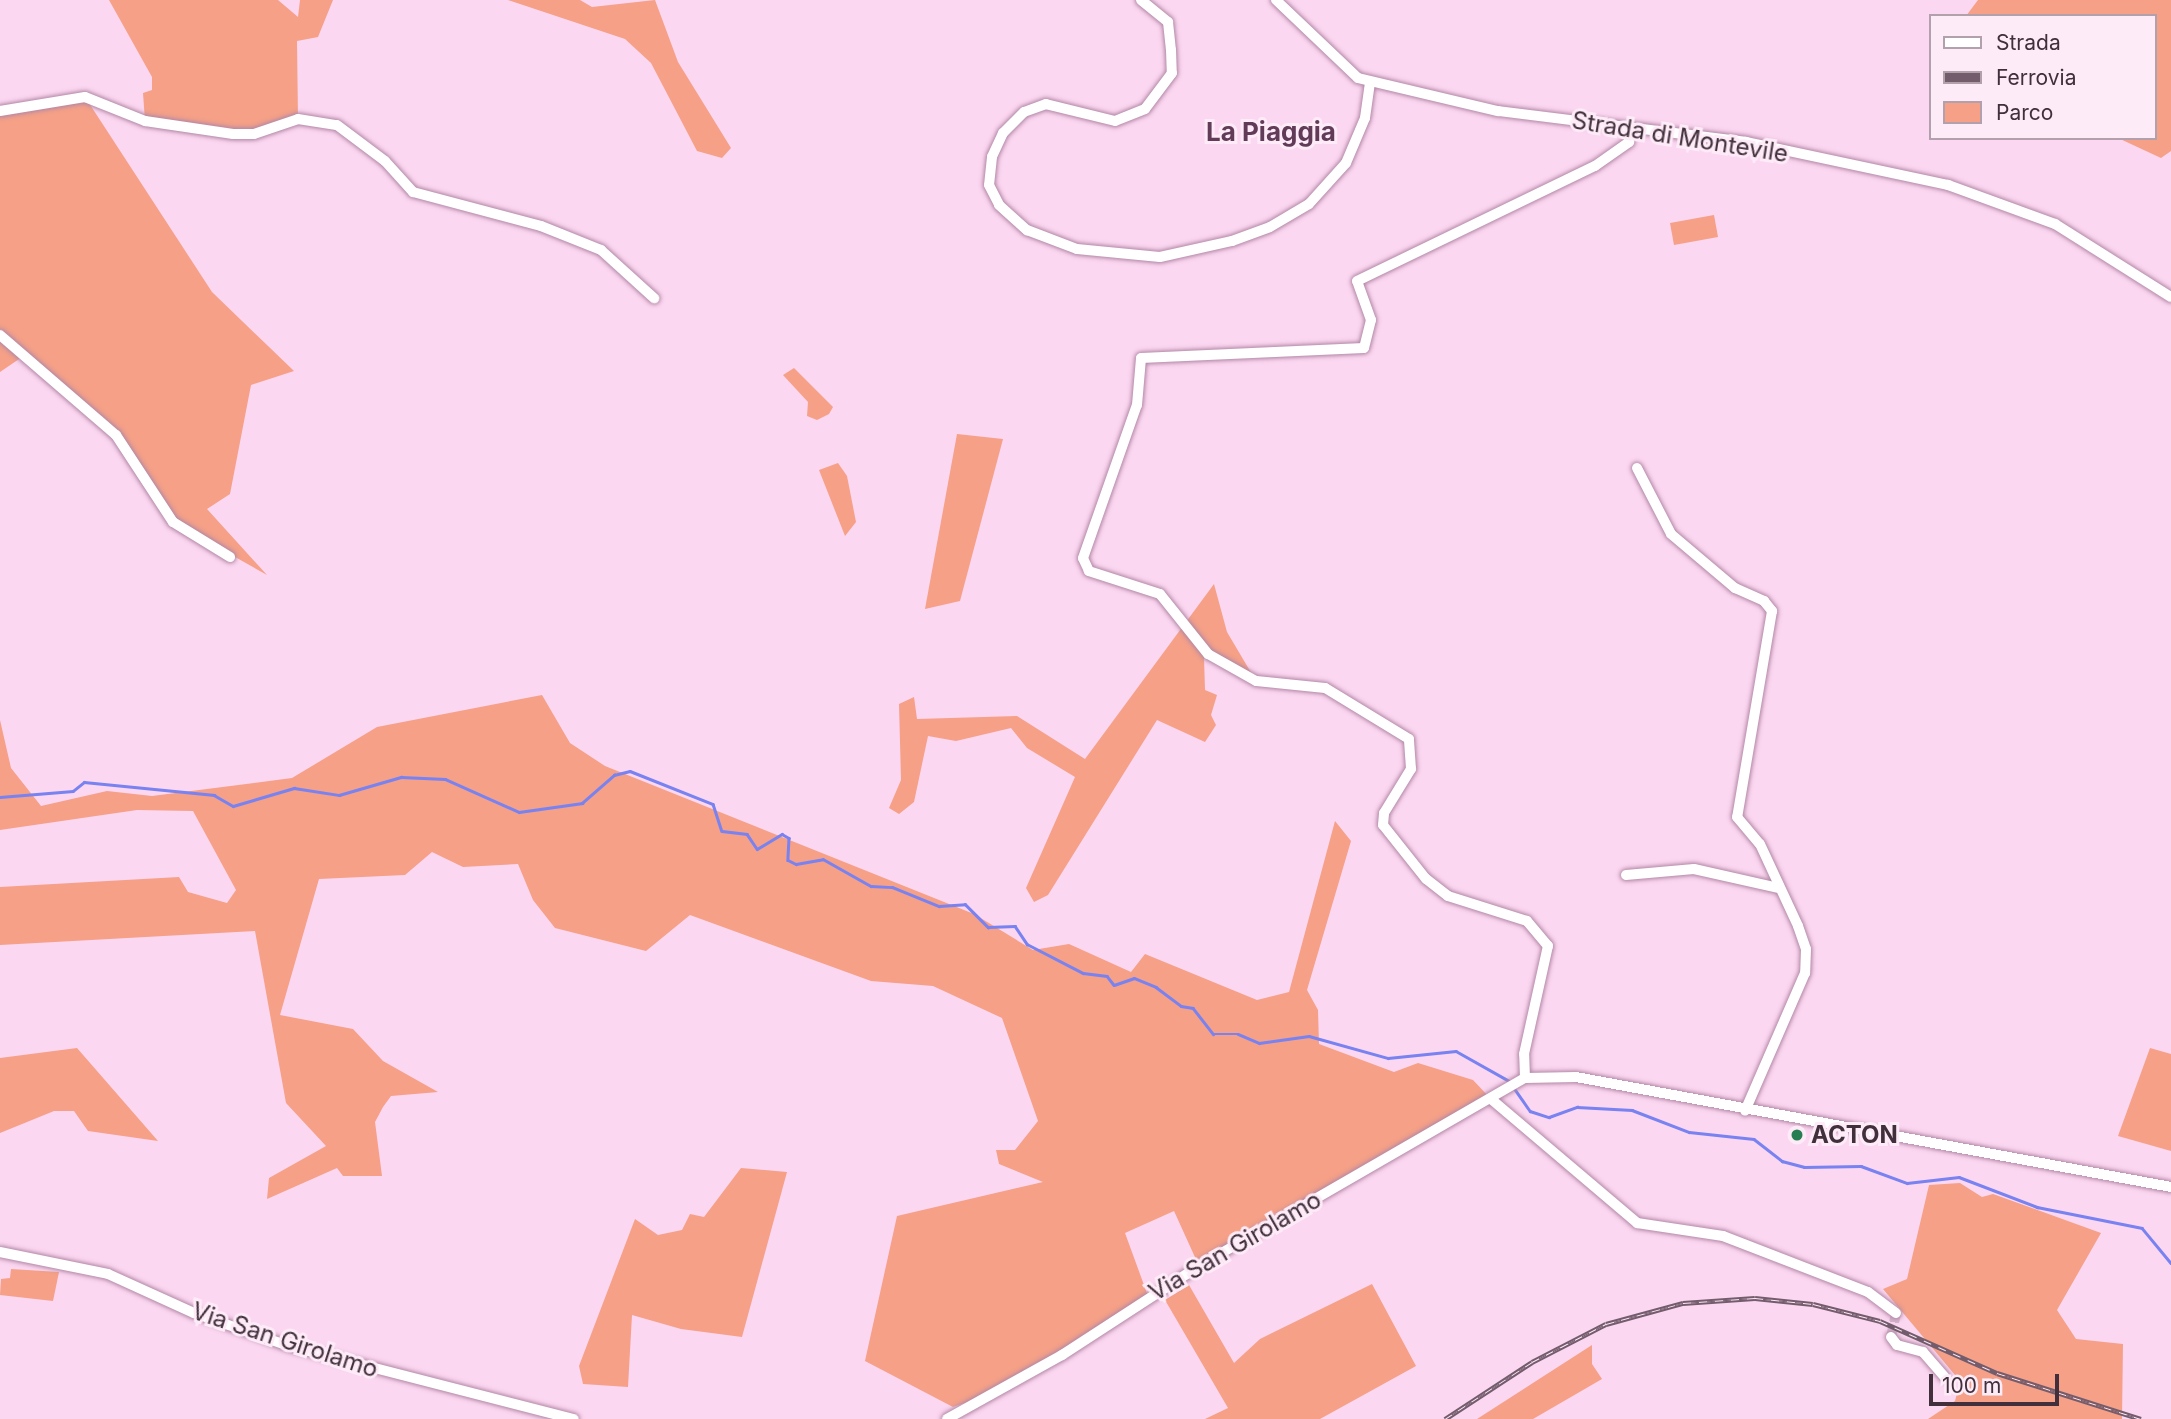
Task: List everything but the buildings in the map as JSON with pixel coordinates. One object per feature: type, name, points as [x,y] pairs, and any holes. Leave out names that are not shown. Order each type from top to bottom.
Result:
[{"type":"street","points":[[1141,0],[1168,22],[1172,73],[1145,109],[1115,121],[1046,104],[1024,112],[1003,132],[992,157],[989,185],[999,205],[1027,230],[1077,249],[1160,257],[1232,242],[1270,227],[1309,204],[1346,163],[1366,118],[1370,81]]},
{"type":"street","name":"Strada di Montevile","points":[[1276,0],[1358,78],[1498,111],[1746,142],[1948,185],[2055,224],[2171,298]]},
{"type":"street","points":[[0,111],[85,97],[145,121],[233,134],[254,134],[298,119],[337,125],[385,161],[413,192],[541,226],[601,250],[654,298]]},
{"type":"street","points":[[1630,128],[1629,142],[1595,166],[1357,281],[1371,320],[1364,348],[1141,358],[1137,405],[1083,558],[1089,571],[1160,594],[1208,654],[1256,681],[1325,688],[1409,739],[1411,769],[1384,813],[1383,825],[1426,878],[1448,896],[1527,921],[1548,946],[1524,1054],[1525,1078],[1576,1077],[1745,1111],[2171,1187]]},
{"type":"street","points":[[0,335],[116,435],[173,522],[230,557]]},
{"type":"street","points":[[1637,468],[1671,534],[1735,588],[1764,601],[1772,611],[1737,817],[1760,844],[1806,949],[1805,973],[1745,1111]]},
{"type":"street","points":[[1626,875],[1694,869],[1778,888]]},
{"type":"street","name":"Via San Girolamo","points":[[947,1419],[1062,1355],[1199,1266],[1525,1078]]},
{"type":"street","points":[[1495,1096],[1637,1223],[1723,1237],[1868,1292],[1896,1313]]},
{"type":"street","name":"Via San Girolamo","points":[[0,1252],[108,1274],[194,1313],[289,1346],[574,1419]]},
{"type":"street","points":[[1891,1337],[1897,1345],[1923,1352],[1945,1377]]},
{"type":"green space","points":[[109,0],[278,0],[298,17],[300,0],[333,0],[318,37],[297,41],[298,119],[254,134],[145,121],[143,93],[152,90],[152,77]]},
{"type":"green space","points":[[508,0],[580,0],[592,7],[655,0],[678,62],[731,148],[722,158],[697,151],[651,63],[625,39]]},
{"type":"green space","points":[[1978,0],[2171,0],[2171,151],[2161,158],[2122,140],[2157,140],[2157,14],[1968,14]]},
{"type":"green space","points":[[85,97],[212,292],[294,371],[251,385],[230,494],[207,509],[267,575],[173,522],[116,435],[25,355],[0,372],[0,111]]},
{"type":"green space","points":[[1714,215],[1718,237],[1674,245],[1670,223]]},
{"type":"green space","points":[[794,368],[833,407],[829,414],[817,420],[807,416],[808,402],[783,375]]},
{"type":"green space","points":[[957,434],[1003,439],[960,601],[925,609]]},
{"type":"green space","points":[[838,463],[847,476],[856,522],[845,536],[819,470]]},
{"type":"green space","points":[[1214,584],[1227,632],[1256,681],[1204,657],[1205,690],[1217,695],[1211,715],[1216,725],[1205,742],[1157,720],[1048,895],[1034,902],[1026,888],[1075,777],[1027,748],[1011,728],[956,741],[928,736],[914,802],[899,814],[889,808],[901,780],[899,704],[914,697],[917,719],[1017,716],[1085,759]]},
{"type":"green space","points":[[542,695],[570,743],[605,766],[974,914],[1033,950],[1069,944],[1131,972],[1145,954],[1257,1000],[1289,992],[1335,821],[1351,841],[1307,990],[1318,1010],[1319,1044],[1394,1072],[1418,1063],[1473,1080],[1491,1099],[1199,1266],[1174,1211],[1125,1233],[1148,1296],[991,1394],[953,1407],[865,1361],[897,1216],[1043,1182],[999,1164],[996,1150],[1015,1150],[1038,1121],[1002,1018],[933,986],[871,981],[690,915],[646,951],[555,928],[533,900],[518,864],[463,867],[432,852],[405,875],[319,879],[280,1015],[353,1029],[383,1061],[438,1092],[391,1096],[383,1107],[375,1122],[382,1176],[343,1176],[337,1168],[267,1199],[269,1178],[326,1146],[286,1103],[255,931],[0,945],[0,887],[179,877],[188,892],[227,903],[236,890],[193,811],[137,810],[0,830],[0,720],[11,768],[41,806],[107,791],[152,796],[292,778],[377,727]]},
{"type":"green space","points":[[77,1048],[158,1141],[88,1131],[74,1111],[54,1111],[0,1133],[0,1058]]},
{"type":"green space","points":[[2150,1048],[2171,1054],[2171,1151],[2118,1136]]},
{"type":"green space","points":[[741,1168],[787,1172],[742,1337],[681,1329],[632,1315],[628,1387],[583,1384],[579,1366],[635,1219],[658,1235],[682,1230],[690,1214],[704,1217]]},
{"type":"green space","points":[[1960,1183],[1982,1197],[1993,1194],[2101,1233],[2057,1310],[2076,1339],[2123,1344],[2122,1419],[1928,1419],[1955,1401],[1960,1381],[1883,1289],[1907,1279],[1929,1185]]},
{"type":"green space","points":[[11,1269],[59,1272],[53,1301],[0,1295],[1,1279],[10,1278]]},
{"type":"green space","points":[[1372,1284],[1416,1366],[1320,1419],[1205,1419],[1228,1408],[1165,1300],[1189,1285],[1234,1363],[1260,1339]]},
{"type":"green space","points":[[1592,1345],[1592,1364],[1602,1379],[1533,1419],[1477,1419]]},
{"type":"waterway","points":[[0,797],[73,791],[84,782],[214,795],[233,806],[294,788],[339,795],[401,777],[445,779],[519,812],[582,803],[614,775],[630,771],[713,804],[722,831],[747,834],[757,849],[782,834],[789,838],[788,860],[796,864],[823,859],[871,886],[892,887],[939,906],[965,904],[988,927],[1015,926],[1027,944],[1083,973],[1107,976],[1114,985],[1134,978],[1156,987],[1181,1006],[1193,1008],[1213,1034],[1238,1034],[1259,1043],[1309,1036],[1388,1058],[1456,1051],[1511,1082]]},
{"type":"waterway","points":[[1514,1088],[1530,1111],[1549,1117],[1577,1107],[1632,1110],[1689,1132],[1754,1139],[1782,1161],[1804,1167],[1861,1166],[1907,1183],[1959,1177],[2037,1207],[2142,1228],[2171,1263]]},
{"type":"tunnel","points":[[1891,1337],[1896,1313]]},
{"type":"railway","points":[[1445,1419],[1532,1362],[1606,1324],[1683,1303],[1755,1298],[1813,1304],[1880,1321],[1997,1373],[2141,1419]]},
{"type":"place","name":"ACTON","points":[[1797,1135]]},
{"type":"district","name":"La Piaggia","points":[[1271,132]]}]
